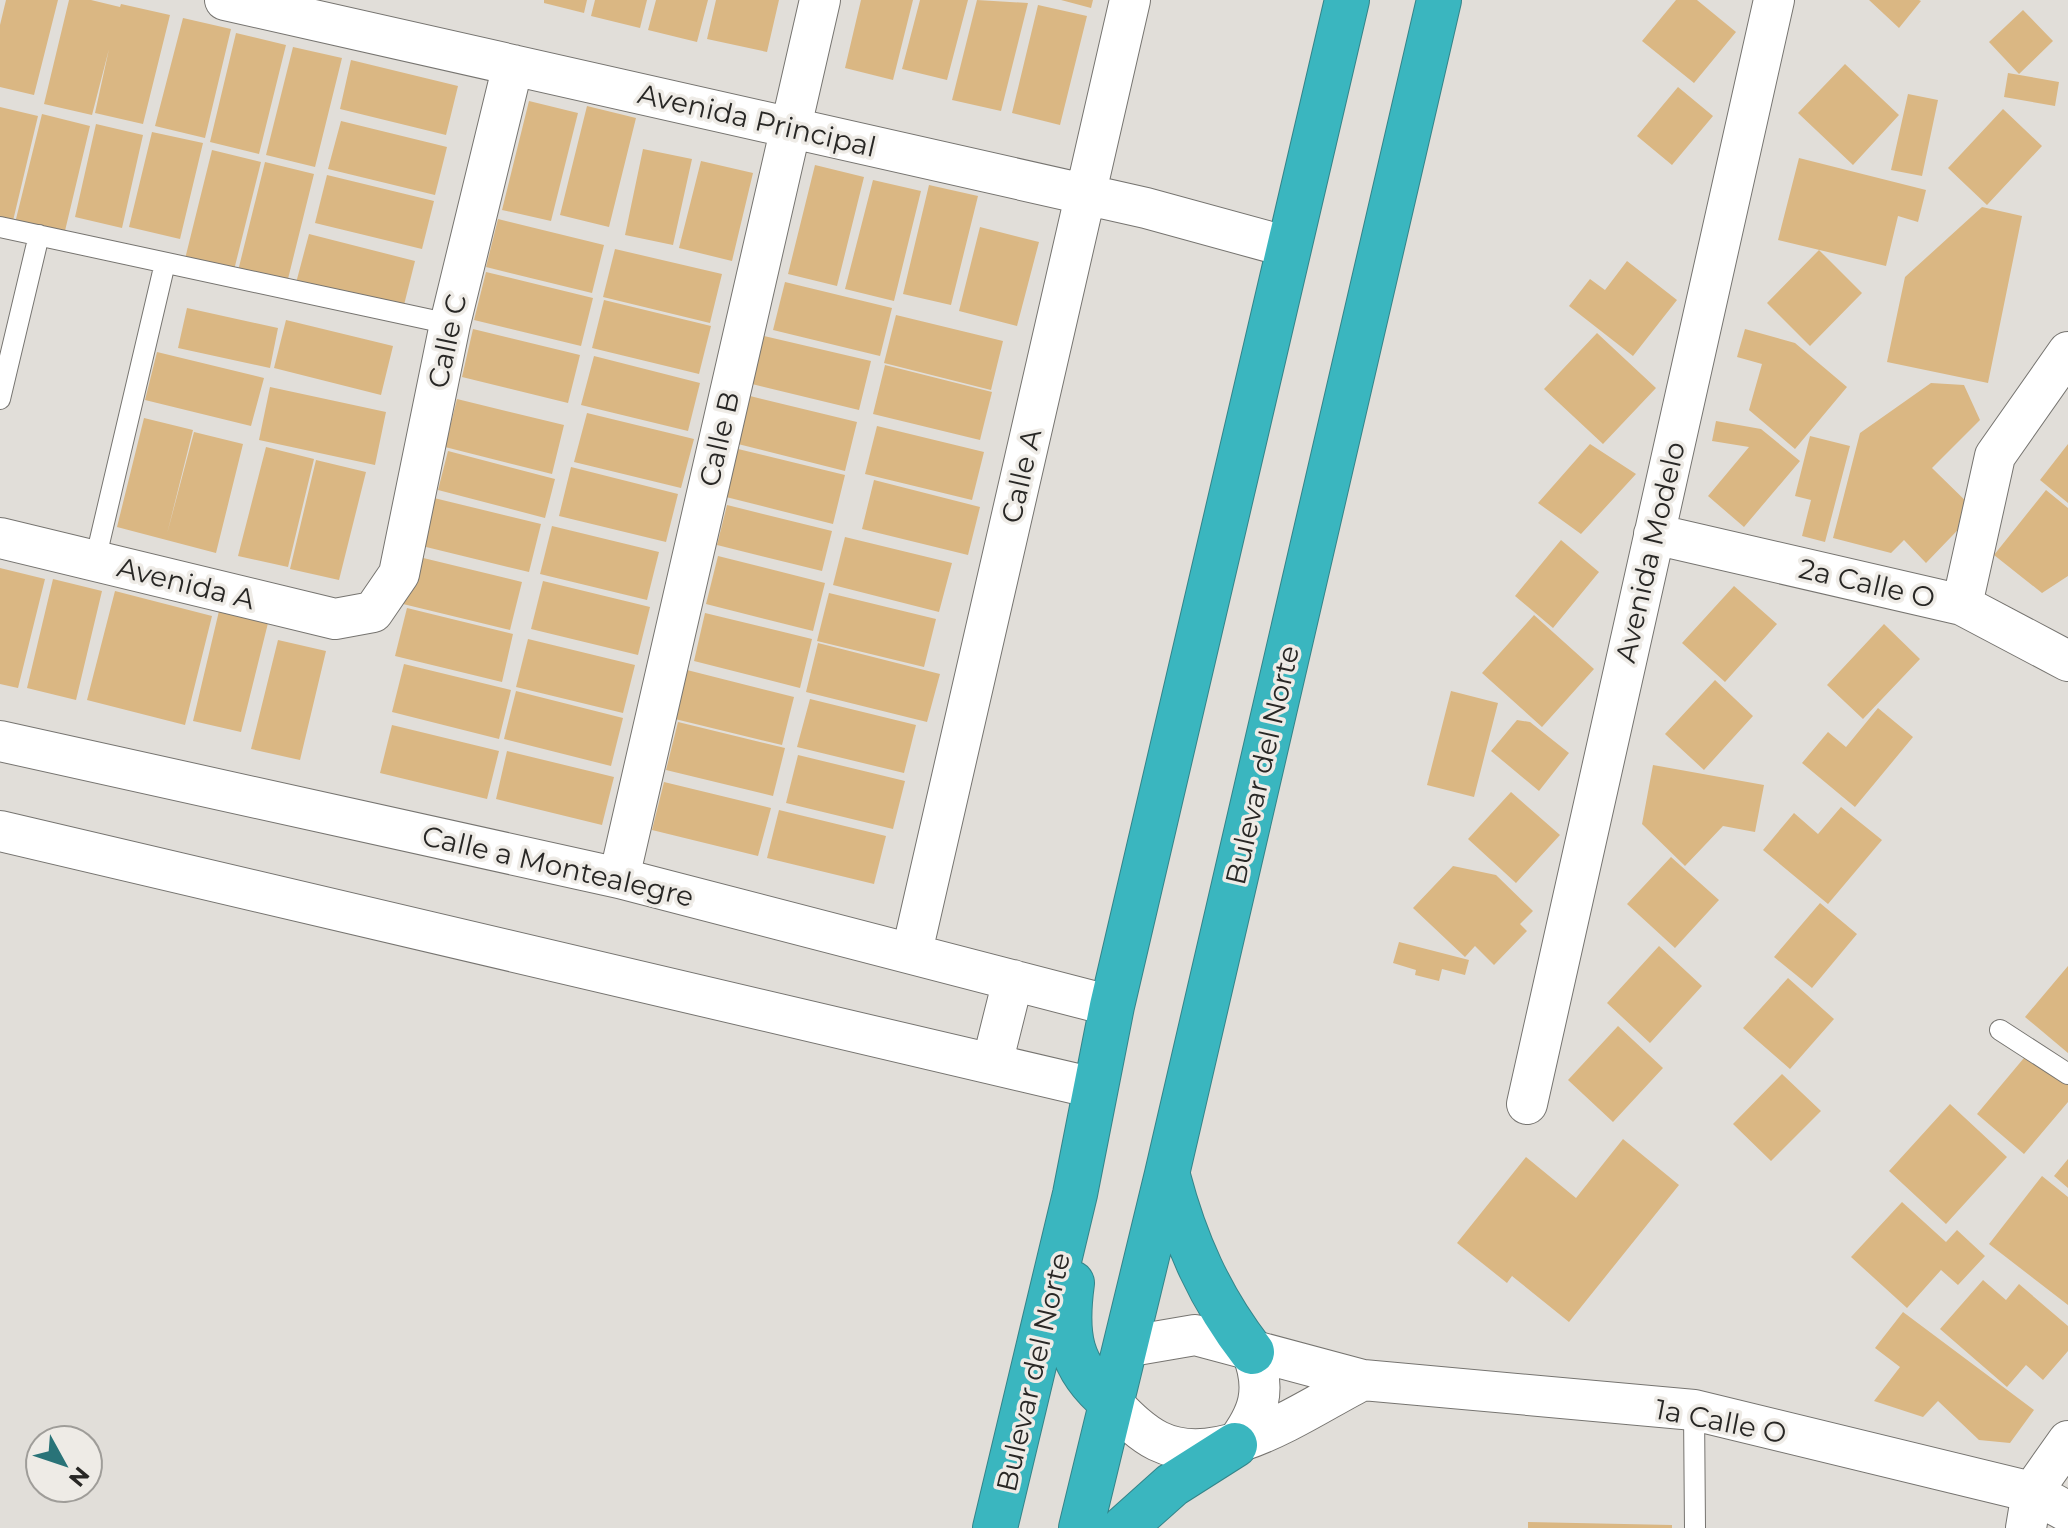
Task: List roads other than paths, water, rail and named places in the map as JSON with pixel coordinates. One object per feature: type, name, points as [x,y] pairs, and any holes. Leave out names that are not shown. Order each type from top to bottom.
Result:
[{"type":"highway","name":"Bulevar del Norte","points":[[995,1528],[1075,1194],[1112,1006],[1347,0]]},
{"type":"highway","name":"Bulevar del Norte","points":[[1081,1528],[1167,1174],[1439,0]]},
{"type":"highway","points":[[1167,1174],[1180,1224],[1197,1265],[1229,1322],[1252,1352]]},
{"type":"highway","points":[[1075,1194],[1086,1207],[1069,1309],[1070,1337],[1078,1367],[1111,1402]]},
{"type":"highway","points":[[1011,1528],[1043,1427],[1058,1393],[1078,1367],[1102,1354],[1125,1347]]},
{"type":"highway","points":[[1124,1528],[1172,1485],[1235,1445]]},
{"type":"street","name":"Avenida Principal","points":[[225,0],[280,6],[513,65],[1085,195],[1288,247]]},
{"type":"street","name":"Calle B","points":[[619,878],[820,0]]},
{"type":"street","name":"Calle A","points":[[912,952],[1130,0]]},
{"type":"street","name":"Avenida Modelo","points":[[1527,1104],[1774,0]]},
{"type":"street","name":"Calle C","points":[[373,612],[399,574],[450,324],[513,65]]},
{"type":"street","points":[[1962,605],[1995,456],[2068,352]]},
{"type":"street","name":"2a Calle O","points":[[1654,534],[1962,605],[2068,661]]},
{"type":"street","name":"Avenida A","points":[[0,538],[335,619],[373,612]]},
{"type":"street","name":"Calle a Montealegre","points":[[0,741],[619,878],[1112,1006]]},
{"type":"street","points":[[0,831],[1094,1088]]},
{"type":"street","points":[[992,1064],[1013,980]]},
{"type":"street","name":"1a Calle O","points":[[1125,1347],[1195,1335],[1363,1380],[1694,1410],[2029,1510],[2068,1512]]},
{"type":"street","points":[[1235,1445],[1251,1424],[1261,1400],[1261,1374],[1252,1352]]},
{"type":"street","points":[[1111,1402],[1131,1422],[1165,1444],[1211,1450],[1235,1445],[1363,1380]]},
{"type":"street","points":[[2029,1510],[2068,1441]]},
{"type":"lane","points":[[0,227],[450,324]]},
{"type":"lane","points":[[0,399],[39,235]]},
{"type":"lane","points":[[95,561],[165,263]]},
{"type":"lane","points":[[2000,1030],[2068,1074]]},
{"type":"lane","points":[[1694,1410],[1695,1528]]}]
